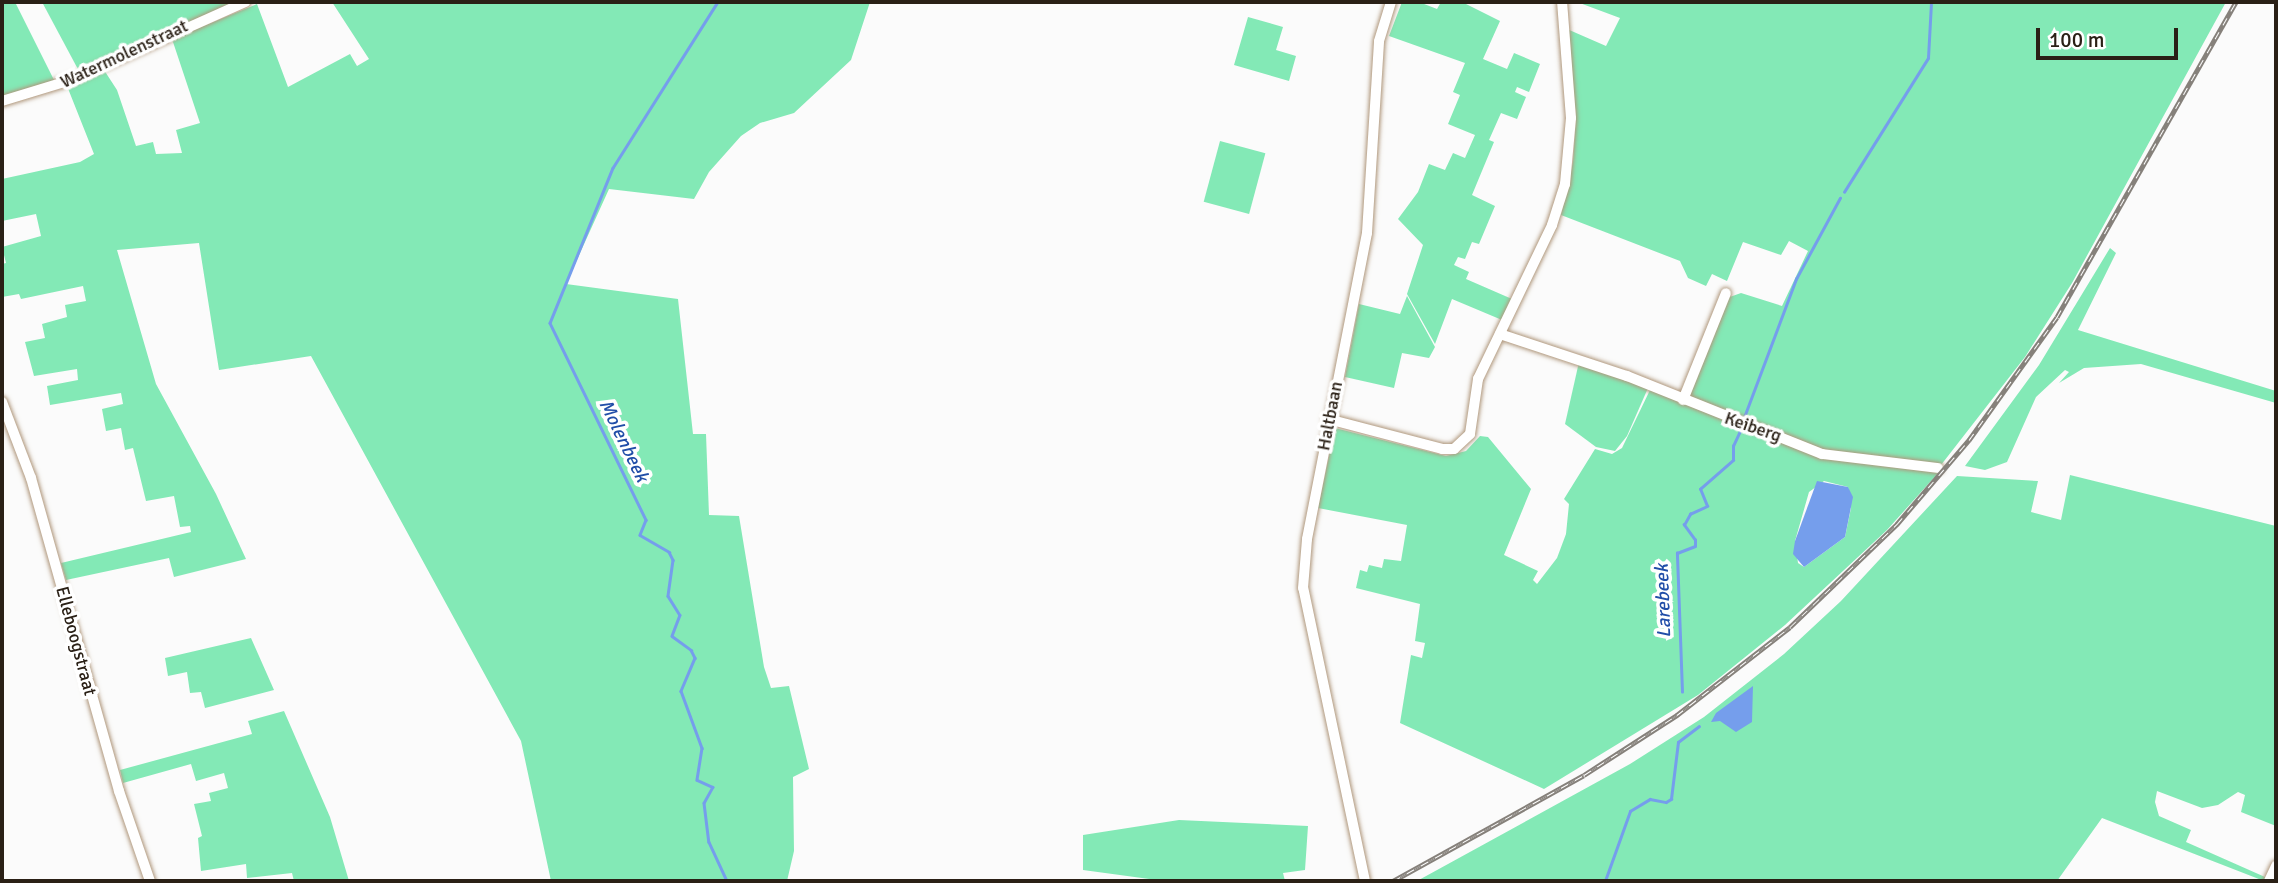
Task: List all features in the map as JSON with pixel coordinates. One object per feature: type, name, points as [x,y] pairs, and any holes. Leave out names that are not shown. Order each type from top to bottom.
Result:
[{"type":"street","name":"Watermolenstraat","points":[[2,102],[59,85],[245,2]]},
{"type":"street","name":"Haltbaan","points":[[1365,881],[1351,829],[1303,588],[1307,539],[1328,419],[1367,233],[1379,41],[1391,2]]},
{"type":"street","points":[[1328,419],[1454,449],[1475,426],[1475,390],[1552,226],[1565,184],[1571,118],[1562,2]]},
{"type":"street","points":[[1683,400],[1726,293]]},
{"type":"street","name":"Keiberg","points":[[1500,334],[1651,386],[1822,454],[1938,468]]},
{"type":"street","name":"Elleboogstraat","points":[[2,402],[30,478],[118,791],[150,881]]},
{"type":"street","points":[[2269,881],[2276,866]]},
{"type":"green space","points":[[2,2],[15,2],[55,82],[2,98]]},
{"type":"green space","points":[[42,2],[237,2],[80,73]]},
{"type":"green space","points":[[332,2],[870,2],[851,60],[794,113],[760,123],[741,136],[709,172],[694,199],[609,189],[566,284],[678,299],[693,434],[706,434],[709,515],[739,516],[764,667],[771,688],[789,686],[809,769],[793,777],[794,851],[787,881],[551,881],[521,741],[311,356],[219,370],[199,243],[117,250],[156,384],[216,494],[246,559],[174,577],[169,558],[66,580],[61,563],[191,532],[190,526],[180,527],[174,496],[146,501],[133,448],[125,450],[121,428],[106,431],[102,409],[123,404],[121,393],[50,405],[47,386],[78,380],[77,369],[34,376],[25,342],[45,338],[42,324],[67,317],[65,305],[86,301],[83,286],[21,299],[19,294],[2,297],[2,264],[6,263],[2,247],[41,236],[36,214],[2,221],[2,179],[80,162],[94,154],[67,86],[104,70],[117,90],[136,146],[153,142],[156,154],[182,153],[176,130],[200,123],[172,39],[257,4],[288,87],[350,54],[357,66],[369,59]]},
{"type":"green space","points":[[1402,2],[1419,2],[1437,9],[1441,2],[1462,2],[1500,21],[1483,59],[1507,69],[1514,53],[1540,64],[1529,92],[1517,87],[1515,92],[1526,97],[1517,119],[1501,113],[1489,140],[1494,142],[1472,195],[1495,206],[1479,244],[1472,242],[1465,259],[1458,257],[1454,265],[1469,272],[1466,279],[1512,299],[1502,320],[1452,299],[1435,344],[1407,294],[1423,245],[1398,219],[1418,192],[1429,164],[1445,170],[1453,153],[1465,158],[1475,135],[1448,124],[1460,95],[1453,92],[1465,63],[1389,36]]},
{"type":"green space","points":[[1577,2],[2226,2],[2072,283],[2025,357],[1941,465],[1835,454],[1688,396],[1727,298],[1741,293],[1782,306],[1808,251],[1789,241],[1781,255],[1743,242],[1727,281],[1712,274],[1706,286],[1688,278],[1680,261],[1561,215],[1573,162],[1576,117],[1567,29],[1606,46],[1620,18]]},
{"type":"green space","points":[[1248,17],[1283,27],[1276,50],[1296,56],[1289,81],[1234,65]]},
{"type":"green space","points":[[1220,141],[1265,153],[1249,214],[1204,202]]},
{"type":"green space","points":[[2110,248],[2116,253],[2078,330],[2276,391],[2276,403],[2141,364],[2084,368],[2059,383],[2069,372],[2065,370],[2036,397],[2007,462],[1985,470],[1965,466],[2039,365]]},
{"type":"green space","points":[[1407,296],[1435,347],[1429,358],[1402,353],[1394,388],[1345,377],[1359,304],[1400,314]]},
{"type":"green space","points":[[1579,362],[1648,388],[1627,436],[1615,451],[1596,447],[1565,424]]},
{"type":"green space","points":[[1650,390],[1813,451],[1939,472],[1887,530],[1785,625],[1698,695],[1544,789],[1400,723],[1411,655],[1422,658],[1425,643],[1415,641],[1420,604],[1356,588],[1360,570],[1367,572],[1369,565],[1382,568],[1384,559],[1401,561],[1407,525],[1318,508],[1335,428],[1446,456],[1466,451],[1480,436],[1488,437],[1531,489],[1504,555],[1538,571],[1533,580],[1537,584],[1557,558],[1566,534],[1569,504],[1564,499],[1595,449],[1612,454],[1622,448]],"holes":[[[1824,481],[1848,487],[1851,508],[1845,537],[1804,567],[1798,563],[1795,541],[1809,492]]]},
{"type":"green space","points":[[2070,475],[2276,526],[2276,826],[2241,812],[2245,795],[2238,792],[2218,805],[2202,808],[2157,791],[2155,802],[2159,816],[2191,830],[2186,842],[2265,877],[2264,881],[2102,818],[2057,881],[1417,881],[1630,764],[1704,717],[1784,654],[1841,601],[1957,476],[2038,481],[2031,512],[2061,520]]},
{"type":"green space","points":[[251,638],[274,690],[205,708],[201,692],[190,693],[187,672],[168,676],[165,658]]},
{"type":"green space","points":[[284,711],[330,817],[349,881],[294,881],[292,873],[247,878],[246,864],[201,871],[198,838],[202,836],[194,804],[211,801],[209,793],[228,788],[224,773],[196,781],[191,764],[123,783],[120,770],[252,734],[248,721]]},
{"type":"green space","points":[[1179,820],[1308,826],[1305,870],[1283,873],[1285,881],[1164,881],[1083,870],[1083,835]]},
{"type":"water","points":[[1817,481],[1848,487],[1853,497],[1845,537],[1804,567],[1793,554],[1795,541]]},
{"type":"water","points":[[1753,686],[1752,722],[1736,732],[1720,721],[1711,722],[1716,713]]},
{"type":"waterway","name":"Molenbeek","points":[[718,2],[613,168],[550,323],[646,520],[640,535],[669,552],[673,560],[668,596],[680,615],[672,636],[691,650],[695,658],[681,691],[702,748],[697,780],[713,787],[704,803],[709,842],[727,881]]},
{"type":"waterway","name":"Larebeek","points":[[1844,192],[1928,58],[1931,2]]},
{"type":"waterway","name":"Larebeek","points":[[1743,420],[1796,279],[1840,198]]},
{"type":"waterway","name":"Larebeek","points":[[1682,692],[1677,553],[1695,546],[1695,540],[1684,525],[1690,514],[1707,506],[1700,489],[1733,460],[1733,446],[1741,429]]},
{"type":"waterway","name":"Larebeek","points":[[1605,881],[1630,811],[1650,799],[1666,802],[1671,799],[1678,742],[1699,726]]},
{"type":"railway","points":[[1393,881],[1584,775],[1677,715],[1790,627],[1897,524],[1969,440],[2057,317],[2236,2]]}]
